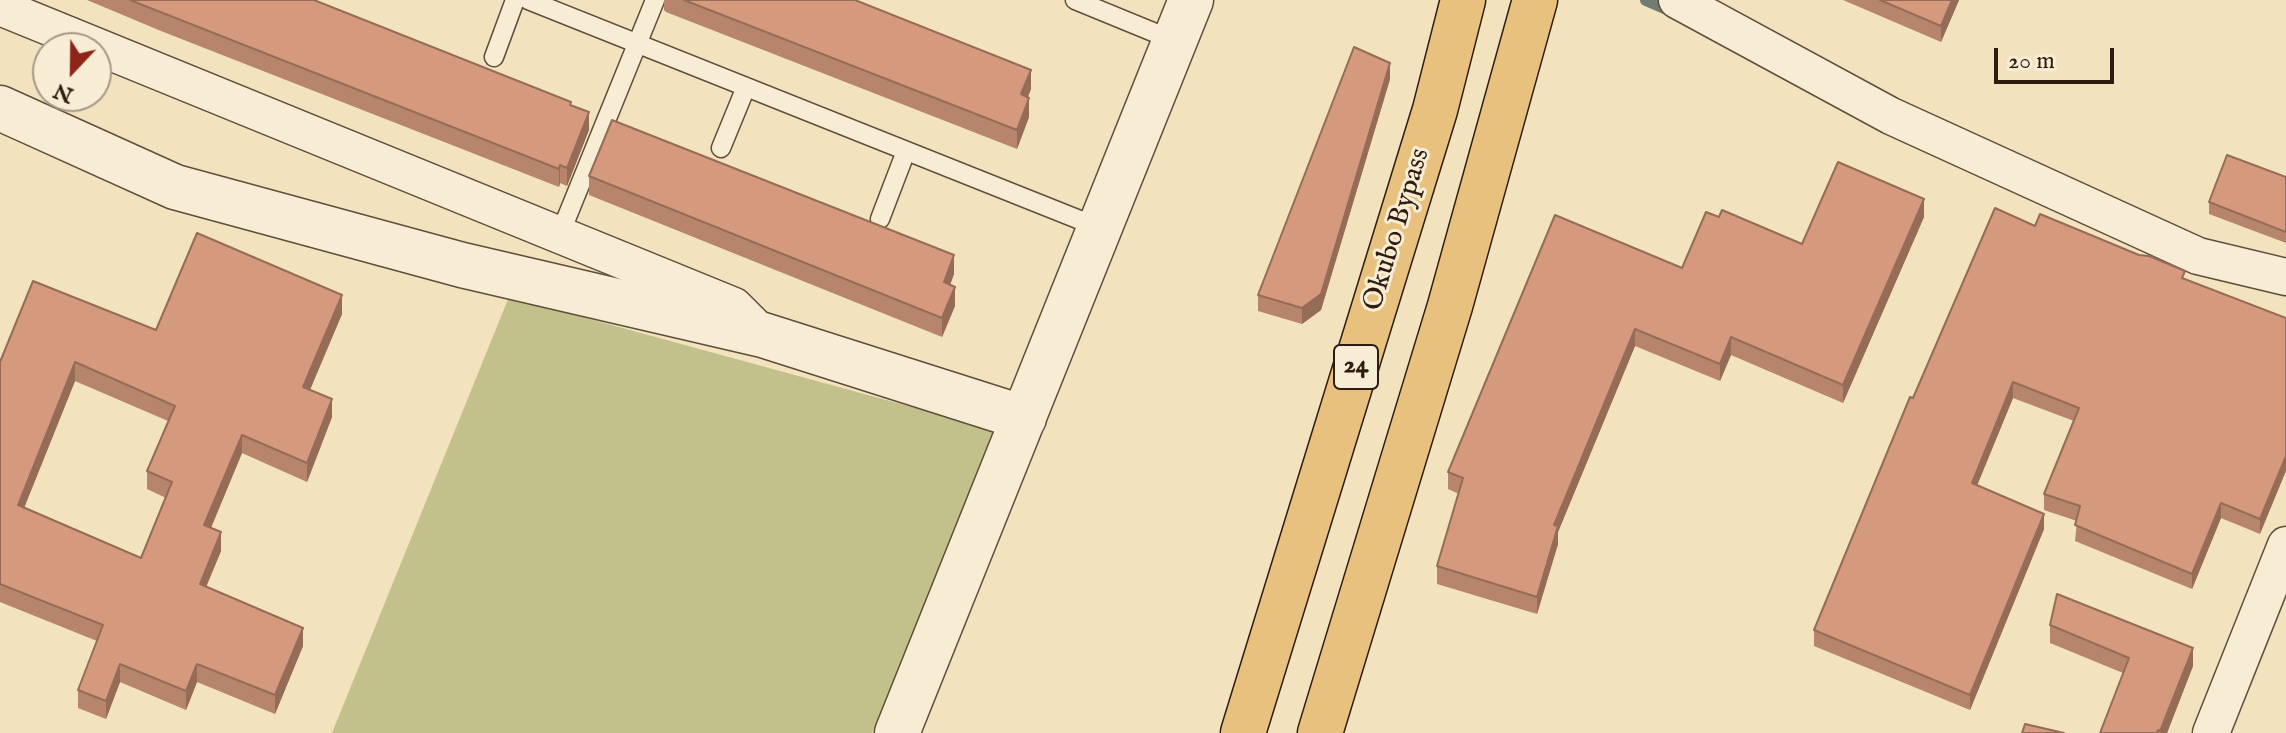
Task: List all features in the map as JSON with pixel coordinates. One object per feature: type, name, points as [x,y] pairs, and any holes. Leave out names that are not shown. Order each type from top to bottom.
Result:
[{"type":"highway","name":"Okubo Bypass","points":[[1243,733],[1435,110],[1463,0]]},
{"type":"highway","points":[[1320,733],[1450,306],[1535,0]]},
{"type":"street","points":[[897,733],[1191,0]]},
{"type":"street","points":[[1677,0],[1891,116],[2198,256],[2286,277]]},
{"type":"street","points":[[0,7],[734,306],[763,335]]},
{"type":"street","points":[[0,108],[175,187],[462,265],[763,335],[1024,418]]},
{"type":"street","points":[[2211,733],[2286,545]]},
{"type":"lane","points":[[494,57],[515,0]]},
{"type":"lane","points":[[528,0],[1100,228]]},
{"type":"lane","points":[[560,234],[655,0]]},
{"type":"lane","points":[[1075,0],[1175,41]]},
{"type":"lane","points":[[721,148],[746,87]]},
{"type":"lane","points":[[880,219],[906,151]]},
{"type":"shaded area","points":[[509,297],[996,430],[872,733],[332,733]]},
{"type":"building","points":[[130,0],[314,0],[571,102],[570,105],[589,112],[567,168],[560,165],[559,169]]},
{"type":"building","points":[[684,0],[855,0],[1031,70],[1021,94],[1029,98],[1017,130]]},
{"type":"building","points":[[1880,0],[1952,0],[1941,26]]},
{"type":"building","points":[[1354,47],[1390,63],[1321,294],[1302,308],[1258,295]]},
{"type":"building","points":[[612,120],[954,255],[944,282],[955,287],[942,318],[589,176]]},
{"type":"building","points":[[2227,155],[2286,177],[2286,232],[2209,202]]},
{"type":"building","points":[[1838,162],[1924,199],[1843,385],[1731,337],[1720,364],[1635,329],[1554,525],[1558,526],[1537,597],[1437,566],[1463,478],[1448,472],[1555,215],[1682,268],[1706,212],[1719,217],[1722,210],[1802,244]]},
{"type":"building","points":[[1995,208],[2035,226],[2040,214],[2185,271],[2182,278],[2286,318],[2286,456],[2260,519],[2221,503],[2192,574],[2075,525],[2080,506],[2044,494],[2079,408],[2013,382],[1972,483],[2044,514],[1970,695],[1814,630],[1910,397],[1913,398]]},
{"type":"building","points":[[197,233],[342,295],[303,387],[332,399],[307,463],[242,435],[204,525],[221,532],[200,584],[303,628],[275,695],[197,664],[186,691],[120,664],[106,701],[78,690],[103,625],[0,584],[0,362],[33,281],[156,330]],"holes":[[[75,362],[175,406],[147,471],[172,482],[141,558],[18,505]]]},
{"type":"building","points":[[2057,594],[2193,648],[2160,731],[2100,733],[2129,658],[2050,625]]},
{"type":"building","points":[[2025,724],[2064,733],[2022,733]]},
{"type":"waterway","points":[[1646,0],[1676,13]]}]
